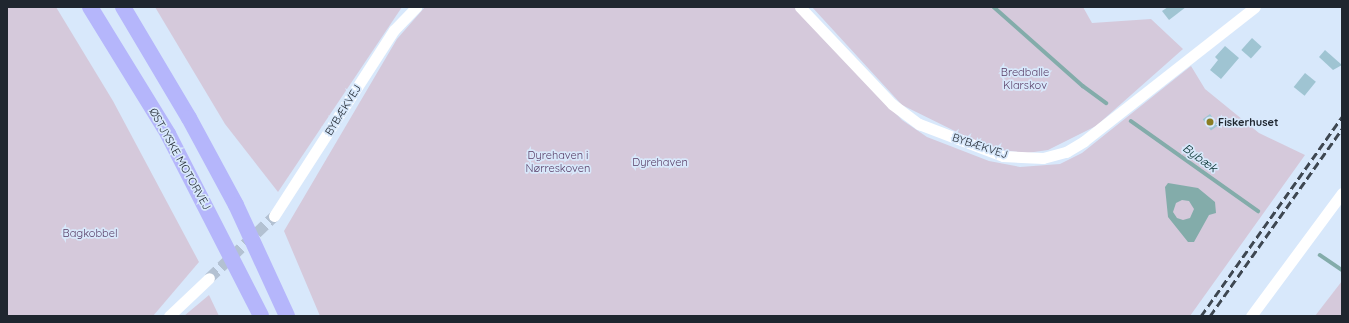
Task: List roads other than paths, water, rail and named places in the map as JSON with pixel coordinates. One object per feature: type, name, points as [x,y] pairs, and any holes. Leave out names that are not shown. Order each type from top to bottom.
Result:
[{"type":"highway","name":"ØSTJYSKE MOTORVEJ","points":[[90,7],[168,134],[260,316]]},
{"type":"highway","points":[[123,7],[189,118],[236,205],[287,316]]},
{"type":"street","name":"BYBÆKVEJ","points":[[274,216],[394,30],[416,7]]},
{"type":"street","name":"BYBÆKVEJ","points":[[800,7],[892,104],[919,124],[1003,156],[1044,158],[1066,152],[1084,141],[1256,7]]},
{"type":"street","points":[[1252,316],[1342,193]]},
{"type":"street","points":[[169,316],[209,278]]},
{"type":"waterway","name":"Bybæk","points":[[994,7],[1083,86],[1106,103]]},
{"type":"waterway","name":"Bybæk","points":[[1131,121],[1258,211]]},
{"type":"waterway","points":[[1320,255],[1342,270]]},
{"type":"tunnel","points":[[209,278],[274,216]]},
{"type":"railway","points":[[1201,316],[1342,117]]},
{"type":"railway","points":[[1210,316],[1342,129]]},
{"type":"place","name":"Fiskerhuset","points":[[1210,122]]},
{"type":"park label","name":"Bredballe Klarskov","points":[[1025,79]]},
{"type":"park label","name":"Dyrehaven i Nørreskoven","points":[[558,162]]},
{"type":"park label","name":"Dyrehaven","points":[[660,162]]},
{"type":"park label","name":"Bagkobbel","points":[[90,233]]}]
